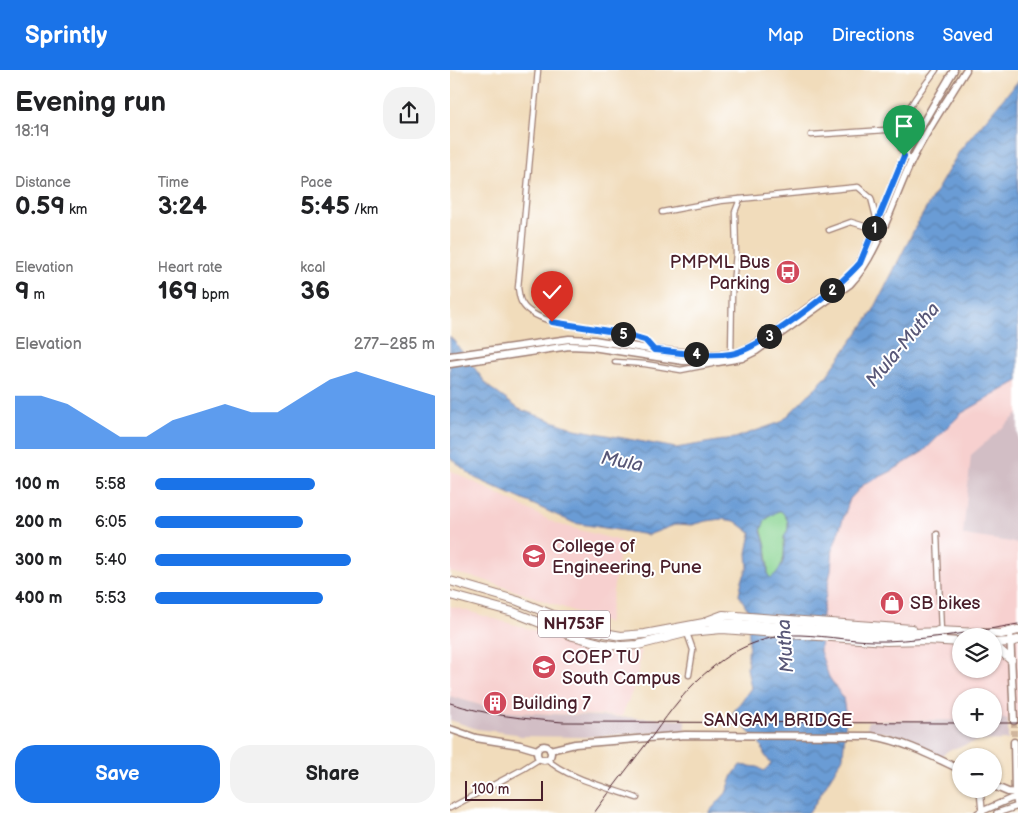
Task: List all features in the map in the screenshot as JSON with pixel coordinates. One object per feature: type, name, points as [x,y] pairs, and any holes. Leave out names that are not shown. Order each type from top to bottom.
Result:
[{"type":"highway","name":"NH753F","points":[[450,581],[518,601],[575,624],[607,634],[621,636],[645,634],[703,623],[723,622],[887,634],[952,641]]},
{"type":"highway","name":"NH753F","points":[[450,595],[513,612],[573,636],[620,646],[638,645],[723,622],[887,634],[942,632],[1001,634],[1014,631]]},
{"type":"highway","name":"NH753F","points":[[904,637],[942,632]]},
{"type":"highway","points":[[1002,652],[1011,660]]},
{"type":"main road","points":[[731,358],[774,332],[849,276],[860,263],[904,156],[954,70]]},
{"type":"main road","points":[[450,364],[570,346],[717,359],[742,358],[764,345],[850,284],[858,276],[874,248],[912,160],[966,70]]},
{"type":"main road","points":[[450,356],[569,339],[594,340],[654,354]]},
{"type":"main road","points":[[1014,631],[1011,660],[1014,721]]},
{"type":"main road","points":[[450,729],[476,738],[520,745],[537,750],[544,746],[550,750],[550,756],[547,759],[540,759],[537,756],[537,750]]},
{"type":"main road","name":"SANGAM BRIDGE","points":[[550,750],[575,744],[685,735],[872,736],[891,739],[913,747],[952,766]]},
{"type":"main road","points":[[997,813],[1018,806],[1015,796],[1014,742]]},
{"type":"main road","points":[[1002,787],[1008,788],[1015,784]]},
{"type":"main road","points":[[1002,791],[1015,796]]},
{"type":"main road","points":[[980,798],[980,812],[1015,796]]},
{"type":"street","points":[[538,70],[518,288],[522,303],[534,315],[552,322],[621,333],[645,340],[654,354]]},
{"type":"street","points":[[912,160],[904,156],[898,144],[900,129],[912,103],[936,70]]},
{"type":"street","points":[[811,135],[900,129]]},
{"type":"street","points":[[662,212],[720,201],[858,187],[871,198],[877,221]]},
{"type":"street","points":[[731,358],[732,293],[736,254],[735,212],[740,199]]},
{"type":"street","points":[[829,230],[851,222],[874,229]]},
{"type":"street","points":[[615,362],[645,364],[681,370],[717,359]]},
{"type":"street","points":[[937,534],[942,632]]},
{"type":"street","points":[[687,633],[693,650],[689,675]]},
{"type":"street","points":[[450,808],[540,759]]},
{"type":"street","points":[[547,759],[557,768],[575,776],[637,798]]},
{"type":"shaded area","points":[[1018,343],[1018,719],[1002,719],[1002,688],[952,688],[952,720],[846,720],[843,698],[829,677],[820,651],[822,614],[831,570],[833,547],[850,499],[863,485],[890,472],[924,451],[962,413]]},
{"type":"shaded area","points":[[1018,414],[1018,543],[963,535],[971,455]]},
{"type":"shaded area","name":"College of Engineering, Pune","points":[[450,470],[557,524],[621,541],[608,623],[481,579],[450,572]]},
{"type":"shaded area","name":"COEP TU South Campus","points":[[450,606],[598,649],[612,652],[641,651],[636,682],[622,716],[511,712],[450,696]]},
{"type":"shaded area","points":[[450,696],[511,712],[685,720],[685,731],[584,737],[520,736],[477,729],[450,720]]},
{"type":"shaded area","points":[[1002,719],[1008,719],[1008,740],[978,741],[952,748],[940,757],[925,747],[904,738],[887,733],[867,731],[868,721],[952,720],[952,738],[1002,738]]},
{"type":"green space","points":[[778,511],[781,511],[785,516],[788,526],[784,537],[783,561],[779,570],[771,579],[768,575],[767,554],[762,526],[766,520]]},
{"type":"water","points":[[1018,81],[1018,381],[962,413],[924,451],[890,472],[863,485],[850,499],[833,548],[831,570],[822,614],[820,651],[829,677],[843,698],[846,717],[843,757],[813,807],[808,813],[708,813],[726,793],[733,775],[740,765],[758,767],[764,771],[771,764],[764,754],[761,745],[732,714],[751,688],[747,668],[749,640],[748,610],[739,595],[742,580],[748,567],[747,553],[751,533],[735,521],[722,519],[692,525],[677,524],[648,535],[574,523],[475,478],[450,458],[450,336],[489,387],[519,409],[575,429],[676,448],[735,438],[781,422],[825,378],[872,313],[917,224],[960,150]],"holes":[[[781,511],[788,523],[788,529],[784,536],[784,556],[782,565],[771,578],[768,575],[766,547],[761,531],[765,520]]]},
{"type":"tunnel","points":[[1014,721],[1014,742]]},
{"type":"railway","points":[[594,813],[688,690],[722,660],[754,643],[788,635],[865,641],[920,639],[1018,624]]},
{"type":"railway","points":[[450,703],[520,718],[563,722],[952,723]]},
{"type":"railway","points":[[1002,723],[1018,723]]},
{"type":"place","name":"PMPML Bus Parking","points":[[788,272]]},
{"type":"place","name":"College of Engineering, Pune","points":[[534,556]]},
{"type":"place","name":"SB bikes","points":[[892,603]]},
{"type":"place","name":"COEP TU South Campus","points":[[544,667]]},
{"type":"place","name":"Building 7","points":[[495,703]]},
{"type":"route","points":[[552,322],[621,333],[645,340],[654,350],[716,356],[745,350],[780,329],[829,292],[849,276],[860,263],[904,156]]},
{"type":"water label","name":"Mula-Mutha","points":[[903,345]]},
{"type":"water label","name":"Mula","points":[[622,462]]},
{"type":"water label","name":"Mutha","points":[[786,646]]}]
